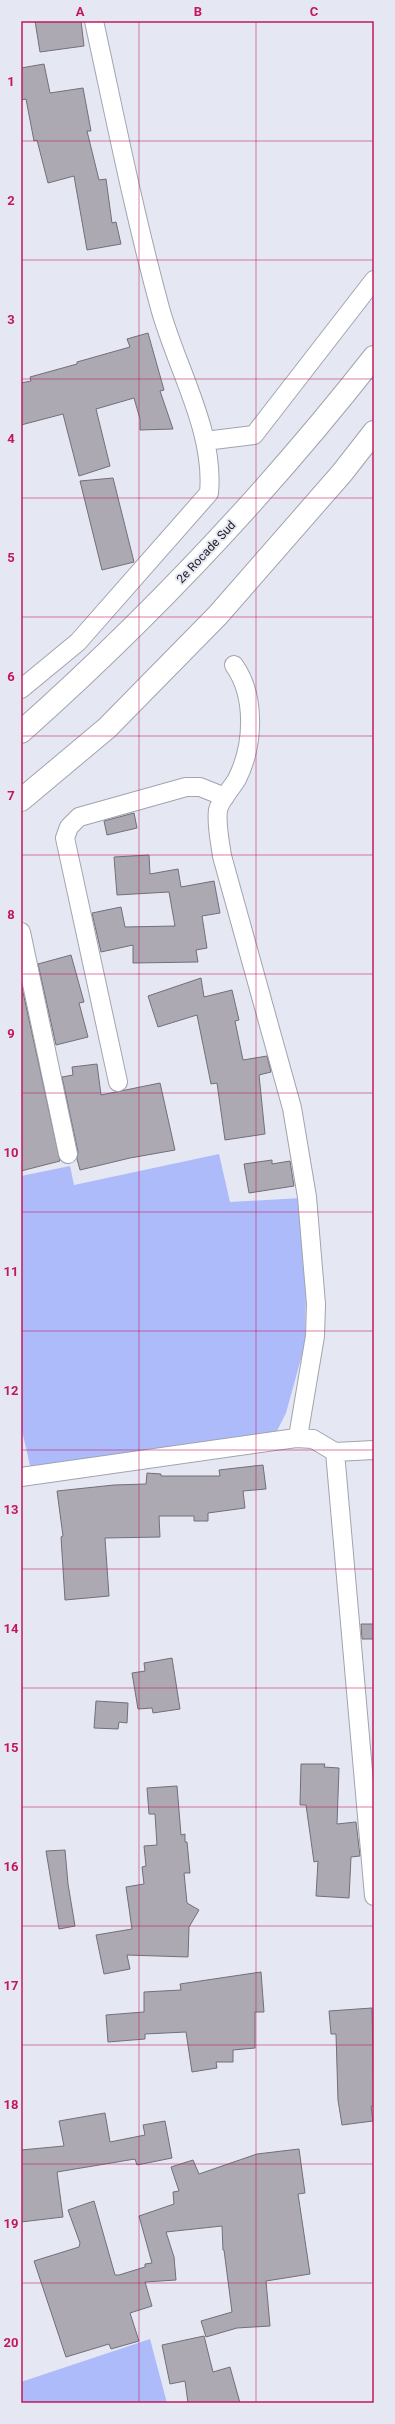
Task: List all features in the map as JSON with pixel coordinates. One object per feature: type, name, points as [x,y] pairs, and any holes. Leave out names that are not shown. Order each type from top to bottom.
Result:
[{"type":"highway","name":"2e Rocade Sud","points":[[21,732],[98,661],[190,569],[321,424],[374,357]]},
{"type":"highway","points":[[21,800],[107,728],[218,615],[342,473],[374,432]]},
{"type":"street","points":[[21,688],[78,642],[209,494],[211,471],[205,441],[160,308],[94,21]]},
{"type":"street","points":[[205,441],[254,435],[374,280]]},
{"type":"street","points":[[234,665],[243,677],[247,689],[249,741],[237,778],[218,808],[218,827],[222,856],[292,1108],[307,1196],[316,1304],[315,1336],[296,1438]]},
{"type":"street","points":[[118,1082],[65,838],[69,827],[78,817],[186,787],[200,787],[225,797]]},
{"type":"street","points":[[21,932],[68,1154]]},
{"type":"street","points":[[21,1477],[296,1438],[313,1439],[335,1452],[374,1450]]},
{"type":"street","points":[[335,1452],[374,1896]]},
{"type":"shaded area","points":[[219,1154],[230,1202],[301,1198],[306,1286],[305,1344],[286,1413],[275,1435],[31,1470],[21,1426],[21,1176],[70,1166],[74,1185]]},
{"type":"shaded area","points":[[150,2339],[167,2403],[21,2403],[21,2382]]},
{"type":"building","points":[[35,21],[81,21],[84,46],[40,52]]},
{"type":"building","points":[[44,64],[50,93],[83,88],[91,131],[87,131],[99,180],[106,179],[112,223],[116,222],[121,244],[87,250],[74,176],[48,183],[37,140],[34,141],[26,99],[21,100],[21,68]]},
{"type":"building","points":[[148,333],[164,390],[160,391],[173,429],[140,430],[140,419],[134,398],[96,409],[110,466],[79,476],[63,414],[21,425],[21,383],[31,381],[30,377],[130,347],[127,339]]},
{"type":"building","points":[[113,478],[134,562],[102,570],[80,481]]},
{"type":"building","points":[[134,813],[137,828],[107,835],[104,821]]},
{"type":"building","points":[[149,855],[150,874],[178,869],[181,887],[214,881],[220,913],[202,916],[207,948],[196,950],[198,962],[133,963],[133,945],[101,952],[92,913],[121,907],[125,927],[175,926],[169,892],[117,895],[114,857]]},
{"type":"building","points":[[71,955],[84,1002],[79,1003],[88,1037],[56,1045],[38,964]]},
{"type":"building","points":[[201,978],[204,997],[232,990],[239,1020],[235,1021],[243,1060],[267,1056],[271,1072],[259,1075],[265,1134],[225,1140],[217,1083],[211,1084],[197,1015],[158,1027],[148,996]]},
{"type":"building","points":[[21,983],[60,1161],[21,1171]]},
{"type":"building","points":[[97,1064],[101,1095],[160,1083],[175,1150],[130,1158],[80,1170],[77,1159],[78,1152],[62,1077],[73,1075],[72,1067]]},
{"type":"building","points":[[272,1160],[272,1164],[290,1161],[294,1186],[249,1193],[244,1164]]},
{"type":"building","points":[[263,1465],[266,1489],[243,1491],[245,1508],[208,1513],[208,1521],[194,1521],[194,1516],[159,1516],[160,1537],[105,1538],[109,1596],[65,1600],[61,1537],[63,1536],[57,1491],[114,1485],[146,1484],[147,1473],[161,1474],[161,1476],[220,1476],[219,1470]]},
{"type":"building","points":[[361,1624],[374,1624],[374,1639],[362,1639]]},
{"type":"building","points":[[172,1658],[180,1709],[153,1713],[152,1708],[138,1709],[132,1673],[145,1671],[144,1663]]},
{"type":"building","points":[[96,1701],[128,1703],[127,1723],[119,1722],[118,1729],[94,1728]]},
{"type":"building","points":[[301,1764],[325,1764],[324,1767],[339,1768],[337,1824],[356,1822],[360,1856],[351,1857],[349,1898],[316,1896],[318,1861],[314,1862],[306,1805],[300,1805]]},
{"type":"building","points":[[177,1786],[181,1835],[185,1834],[185,1842],[187,1842],[190,1873],[184,1873],[187,1903],[199,1910],[189,1927],[188,1957],[127,1955],[130,1969],[104,1974],[96,1935],[132,1929],[126,1887],[144,1884],[142,1867],[146,1866],[144,1846],[157,1845],[155,1814],[149,1814],[147,1788]]},
{"type":"building","points":[[65,1850],[68,1884],[75,1926],[59,1929],[46,1851]]},
{"type":"building","points":[[261,1972],[264,2012],[255,2012],[255,2048],[233,2050],[233,2062],[216,2062],[217,2068],[192,2072],[186,2032],[145,2034],[145,2039],[108,2042],[106,2015],[144,2012],[144,1992],[181,1990],[180,1984]]},
{"type":"building","points":[[372,2008],[374,2106],[371,2106],[373,2121],[342,2125],[338,2100],[336,2034],[331,2034],[329,2011]]},
{"type":"building","points":[[105,2113],[110,2142],[145,2135],[143,2125],[165,2121],[172,2158],[137,2165],[135,2159],[57,2172],[63,2217],[21,2222],[21,2150],[64,2146],[59,2121]]},
{"type":"building","points":[[299,2149],[305,2193],[298,2194],[310,2274],[266,2281],[270,2326],[237,2328],[206,2337],[201,2321],[232,2312],[223,2250],[222,2226],[166,2232],[174,2257],[176,2280],[145,2282],[152,2306],[130,2313],[139,2341],[111,2349],[109,2344],[66,2357],[34,2261],[79,2247],[80,2243],[68,2210],[94,2201],[115,2275],[119,2275],[145,2267],[145,2264],[152,2263],[139,2216],[174,2204],[173,2192],[179,2191],[171,2167],[193,2160],[199,2174],[257,2154]]},
{"type":"building","points":[[204,2336],[213,2372],[230,2367],[240,2403],[188,2403],[185,2381],[170,2384],[162,2345]]}]
